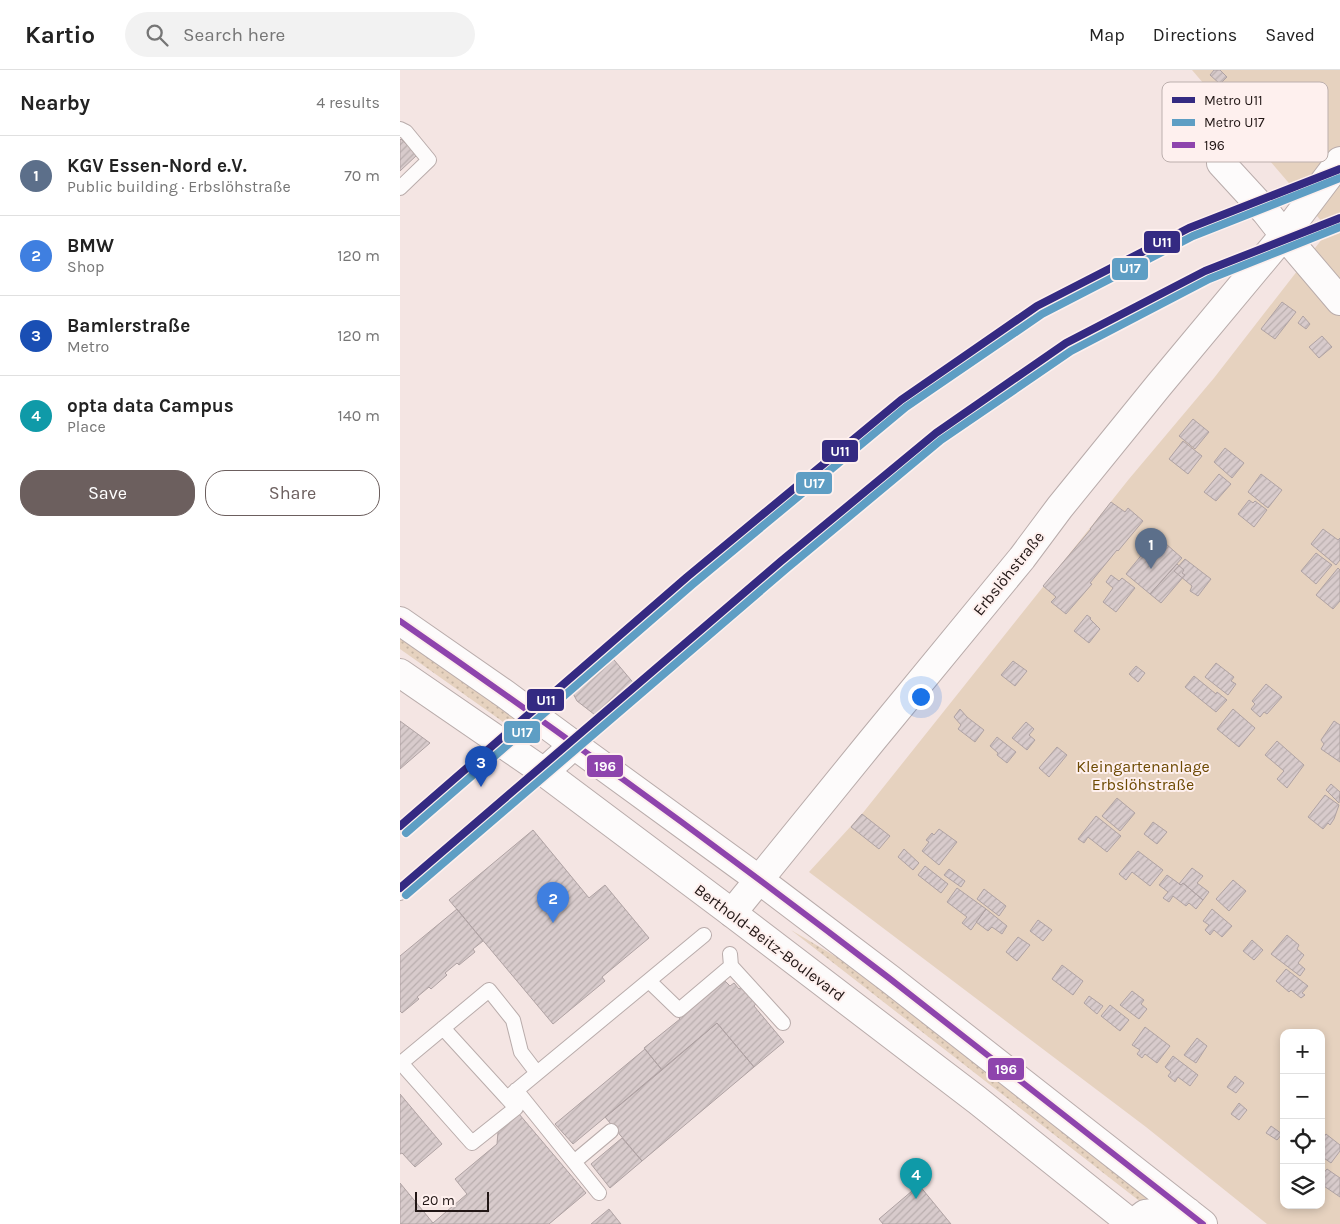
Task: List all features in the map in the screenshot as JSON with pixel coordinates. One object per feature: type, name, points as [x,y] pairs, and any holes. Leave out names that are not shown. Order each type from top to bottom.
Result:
[{"type":"main road","name":"Erbslöhstraße","points":[[732,913],[1022,558],[1060,507],[1159,385],[1284,235],[1340,161]]},
{"type":"main road","points":[[1221,163],[1266,212],[1340,301]]},
{"type":"main road","name":"Berthold-Beitz-Boulevard","points":[[400,622],[505,694],[758,880],[866,961],[1196,1218]]},
{"type":"main road","name":"Berthold-Beitz-Boulevard","points":[[400,673],[544,772],[732,913],[977,1100],[1132,1224],[1145,1214],[1163,1212],[1196,1218]]},
{"type":"main road","points":[[544,772],[574,745]]},
{"type":"lane","points":[[400,129],[406,132],[429,160],[400,188]]},
{"type":"lane","points":[[400,893],[544,772]]},
{"type":"lane","points":[[511,1094],[704,935]]},
{"type":"lane","points":[[649,981],[679,1010],[731,960],[783,1023]]},
{"type":"lane","points":[[511,1094],[516,1108],[472,1143],[401,1063],[489,990],[513,1020],[521,1052],[536,1073]]},
{"type":"lane","points":[[443,1028],[511,1094],[574,1162],[599,1193]]},
{"type":"lane","points":[[574,1162],[611,1131]]},
{"type":"green space","name":"Kleingartenanlage Erbslöhstraße","points":[[1192,70],[1340,70],[1340,1224],[1267,1224],[1146,1127],[809,872],[862,814],[1129,479],[1214,378],[1329,230],[1271,162],[1328,162],[1328,82],[1202,82]]},
{"type":"green space","points":[[400,632],[523,719],[516,731],[400,649]]},
{"type":"green space","points":[[791,930],[889,988],[1165,1203],[1142,1203]]},
{"type":"building","points":[[1214,70],[1220,70],[1227,77],[1222,82],[1218,82],[1210,75]]},
{"type":"building","points":[[400,140],[417,155],[400,171]]},
{"type":"building","points":[[1282,302],[1296,312],[1275,339],[1261,329]]},
{"type":"building","points":[[1303,316],[1310,324],[1306,329],[1298,323]]},
{"type":"building","points":[[1322,336],[1332,347],[1319,358],[1309,347]]},
{"type":"building","points":[[1193,419],[1209,432],[1195,449],[1179,436]]},
{"type":"building","points":[[1183,441],[1202,456],[1188,474],[1169,459]]},
{"type":"building","points":[[1225,448],[1244,463],[1232,478],[1214,462]]},
{"type":"building","points":[[1219,474],[1231,484],[1216,501],[1204,492]]},
{"type":"building","points":[[1261,474],[1282,490],[1268,508],[1248,492]]},
{"type":"building","points":[[1249,500],[1253,503],[1255,501],[1267,510],[1254,527],[1238,514]]},
{"type":"building","points":[[1111,502],[1125,512],[1128,508],[1143,521],[1117,550],[1090,583],[1092,584],[1066,614],[1051,602],[1056,597],[1043,586]]},
{"type":"building","points":[[1323,529],[1338,540],[1340,538],[1340,560],[1336,565],[1311,544]]},
{"type":"building","points":[[1157,536],[1182,558],[1150,594],[1126,574]]},
{"type":"building","points":[[1316,553],[1332,565],[1316,584],[1301,571]]},
{"type":"building","points":[[1185,559],[1211,579],[1198,596],[1190,591],[1192,586],[1174,571]]},
{"type":"building","points":[[1177,564],[1184,570],[1182,573],[1185,575],[1161,603],[1150,594]]},
{"type":"building","points":[[1338,568],[1340,570],[1340,601],[1333,609],[1316,595]]},
{"type":"building","points":[[1111,575],[1119,581],[1122,578],[1135,588],[1116,612],[1103,602],[1113,588],[1106,582]]},
{"type":"building","points":[[1087,615],[1100,629],[1089,643],[1074,631]]},
{"type":"building","points":[[604,648],[636,686],[599,718],[577,701],[566,680]]},
{"type":"building","points":[[1013,661],[1027,671],[1015,686],[1001,675]]},
{"type":"building","points":[[1216,663],[1234,677],[1231,681],[1236,684],[1228,695],[1205,677]]},
{"type":"building","points":[[1136,666],[1145,673],[1138,682],[1129,674]]},
{"type":"building","points":[[1194,676],[1216,694],[1217,692],[1227,700],[1216,712],[1185,687]]},
{"type":"building","points":[[1266,684],[1282,697],[1267,714],[1264,712],[1260,717],[1251,709],[1255,704],[1252,701]]},
{"type":"building","points":[[960,709],[984,730],[975,742],[958,729],[961,725],[954,717]]},
{"type":"building","points":[[1233,709],[1255,728],[1239,747],[1217,729]]},
{"type":"building","points":[[400,721],[430,743],[400,769]]},
{"type":"building","points":[[1334,721],[1340,725],[1340,762],[1321,749],[1324,744],[1321,740]]},
{"type":"building","points":[[1026,722],[1034,729],[1029,735],[1035,740],[1027,750],[1012,738]]},
{"type":"building","points":[[997,737],[1016,752],[1007,763],[990,746]]},
{"type":"building","points":[[1277,741],[1304,765],[1287,788],[1277,779],[1284,771],[1265,755]]},
{"type":"building","points":[[1057,747],[1067,755],[1049,777],[1039,768]]},
{"type":"building","points":[[1331,784],[1340,792],[1339,803],[1326,790]]},
{"type":"building","points":[[1325,795],[1339,805],[1330,825],[1328,823],[1323,829],[1308,817]]},
{"type":"building","points":[[1117,798],[1135,813],[1120,831],[1102,816]]},
{"type":"building","points":[[862,814],[890,836],[879,849],[851,827]]},
{"type":"building","points":[[1096,816],[1121,836],[1107,852],[1088,837],[1084,843],[1078,839]]},
{"type":"building","points":[[1153,822],[1167,832],[1157,844],[1144,834]]},
{"type":"building","points":[[939,829],[957,842],[939,865],[922,851],[929,842],[926,840]]},
{"type":"building","points":[[533,830],[589,898],[605,885],[649,938],[602,977],[605,981],[553,1024],[449,900]]},
{"type":"building","points":[[904,849],[919,863],[913,870],[898,857]]},
{"type":"building","points":[[1138,851],[1163,870],[1150,886],[1132,872],[1126,880],[1119,874]]},
{"type":"building","points":[[925,866],[948,884],[941,893],[918,875]]},
{"type":"building","points":[[1192,868],[1203,876],[1197,883],[1209,892],[1203,900],[1183,883],[1179,884]]},
{"type":"building","points":[[949,869],[965,881],[961,887],[944,875]]},
{"type":"building","points":[[1167,875],[1181,885],[1183,883],[1203,900],[1196,909],[1189,903],[1186,906],[1173,896],[1169,902],[1163,898],[1168,892],[1159,885]]},
{"type":"building","points":[[1233,880],[1246,891],[1229,911],[1216,899]]},
{"type":"building","points":[[957,888],[986,909],[971,930],[962,923],[967,917],[947,902]]},
{"type":"building","points":[[984,889],[1006,906],[999,916],[977,899]]},
{"type":"building","points":[[457,909],[483,941],[473,949],[475,952],[445,973],[447,975],[431,989],[429,987],[417,997],[419,999],[402,1013],[400,1011],[400,956]]},
{"type":"building","points":[[986,909],[1007,926],[1002,934],[992,927],[988,931],[976,922]]},
{"type":"building","points":[[1212,909],[1232,926],[1222,937],[1214,930],[1210,935],[1205,930],[1209,925],[1203,921]]},
{"type":"building","points":[[1038,920],[1052,930],[1043,941],[1030,931]]},
{"type":"building","points":[[1287,935],[1299,945],[1297,949],[1304,955],[1298,963],[1305,969],[1300,976],[1271,954]]},
{"type":"building","points":[[1018,937],[1030,945],[1017,961],[1006,952]]},
{"type":"building","points":[[1252,940],[1263,950],[1254,960],[1243,951]]},
{"type":"building","points":[[1062,965],[1083,981],[1073,995],[1052,979]]},
{"type":"building","points":[[1286,969],[1308,986],[1302,993],[1305,995],[1301,998],[1291,990],[1289,992],[1276,981]]},
{"type":"building","points":[[725,981],[730,986],[734,983],[739,989],[743,986],[757,1003],[754,1006],[784,1042],[754,1067],[717,1023],[662,1070],[644,1048],[680,1019],[677,1016],[687,1008],[689,1011]]},
{"type":"building","points":[[1132,991],[1144,1000],[1141,1004],[1147,1009],[1139,1019],[1120,1005]]},
{"type":"building","points":[[1089,996],[1103,1006],[1097,1014],[1084,1003]]},
{"type":"building","points":[[1110,1005],[1129,1020],[1120,1031],[1101,1016]]},
{"type":"building","points":[[717,1023],[754,1067],[642,1161],[605,1117]]},
{"type":"building","points":[[1145,1027],[1170,1046],[1157,1063],[1145,1054],[1142,1058],[1137,1054],[1140,1050],[1132,1045]]},
{"type":"building","points":[[1197,1038],[1207,1046],[1196,1063],[1184,1055]]},
{"type":"building","points":[[645,1049],[662,1070],[573,1144],[555,1124]]},
{"type":"building","points":[[1173,1056],[1198,1075],[1190,1086],[1178,1077],[1175,1082],[1168,1076],[1171,1072],[1165,1067]]},
{"type":"building","points":[[1235,1076],[1244,1083],[1236,1093],[1227,1087]]},
{"type":"building","points":[[400,1094],[442,1144],[415,1167],[402,1153],[400,1154]]},
{"type":"building","points":[[1239,1103],[1247,1110],[1239,1120],[1231,1114]]},
{"type":"building","points":[[519,1114],[586,1193],[549,1224],[400,1224],[400,1183],[433,1223],[467,1194],[455,1179],[497,1144],[498,1132]]},
{"type":"building","points":[[1271,1126],[1280,1133],[1280,1136],[1277,1140],[1266,1133]]},
{"type":"building","points":[[1326,1134],[1340,1145],[1340,1151],[1331,1163],[1325,1159]]},
{"type":"building","points":[[622,1138],[642,1161],[610,1188],[591,1164]]},
{"type":"building","points":[[1327,1169],[1340,1178],[1340,1197],[1325,1187],[1325,1171]]},
{"type":"building","points":[[919,1185],[951,1224],[883,1224],[879,1219]]},
{"type":"building","points":[[609,1209],[621,1224],[591,1224]]},
{"type":"metro line","name":"U11","points":[[400,826],[687,577],[901,400],[1037,306],[1189,228],[1340,169]]},
{"type":"metro line","name":"U17","points":[[406,833],[693,584],[906,407],[1042,314],[1193,236],[1340,178]]},
{"type":"metro line","name":"U11","points":[[400,888],[780,562],[936,433],[1066,343],[1205,271],[1340,218]]},
{"type":"metro line","name":"U17","points":[[406,895],[786,569],[941,440],[1071,351],[1209,279],[1340,227]]},
{"type":"transit line","name":"196","points":[[400,621],[647,796],[768,886],[928,1008],[1203,1224]]},
{"type":"place","name":"KGV Essen-Nord e.V.","points":[[1151,569]]},
{"type":"place","name":"Bamlerstraße","points":[[481,787]]},
{"type":"place","name":"BMW","points":[[553,923]]},
{"type":"place","name":"opta data Campus","points":[[916,1199]]}]
